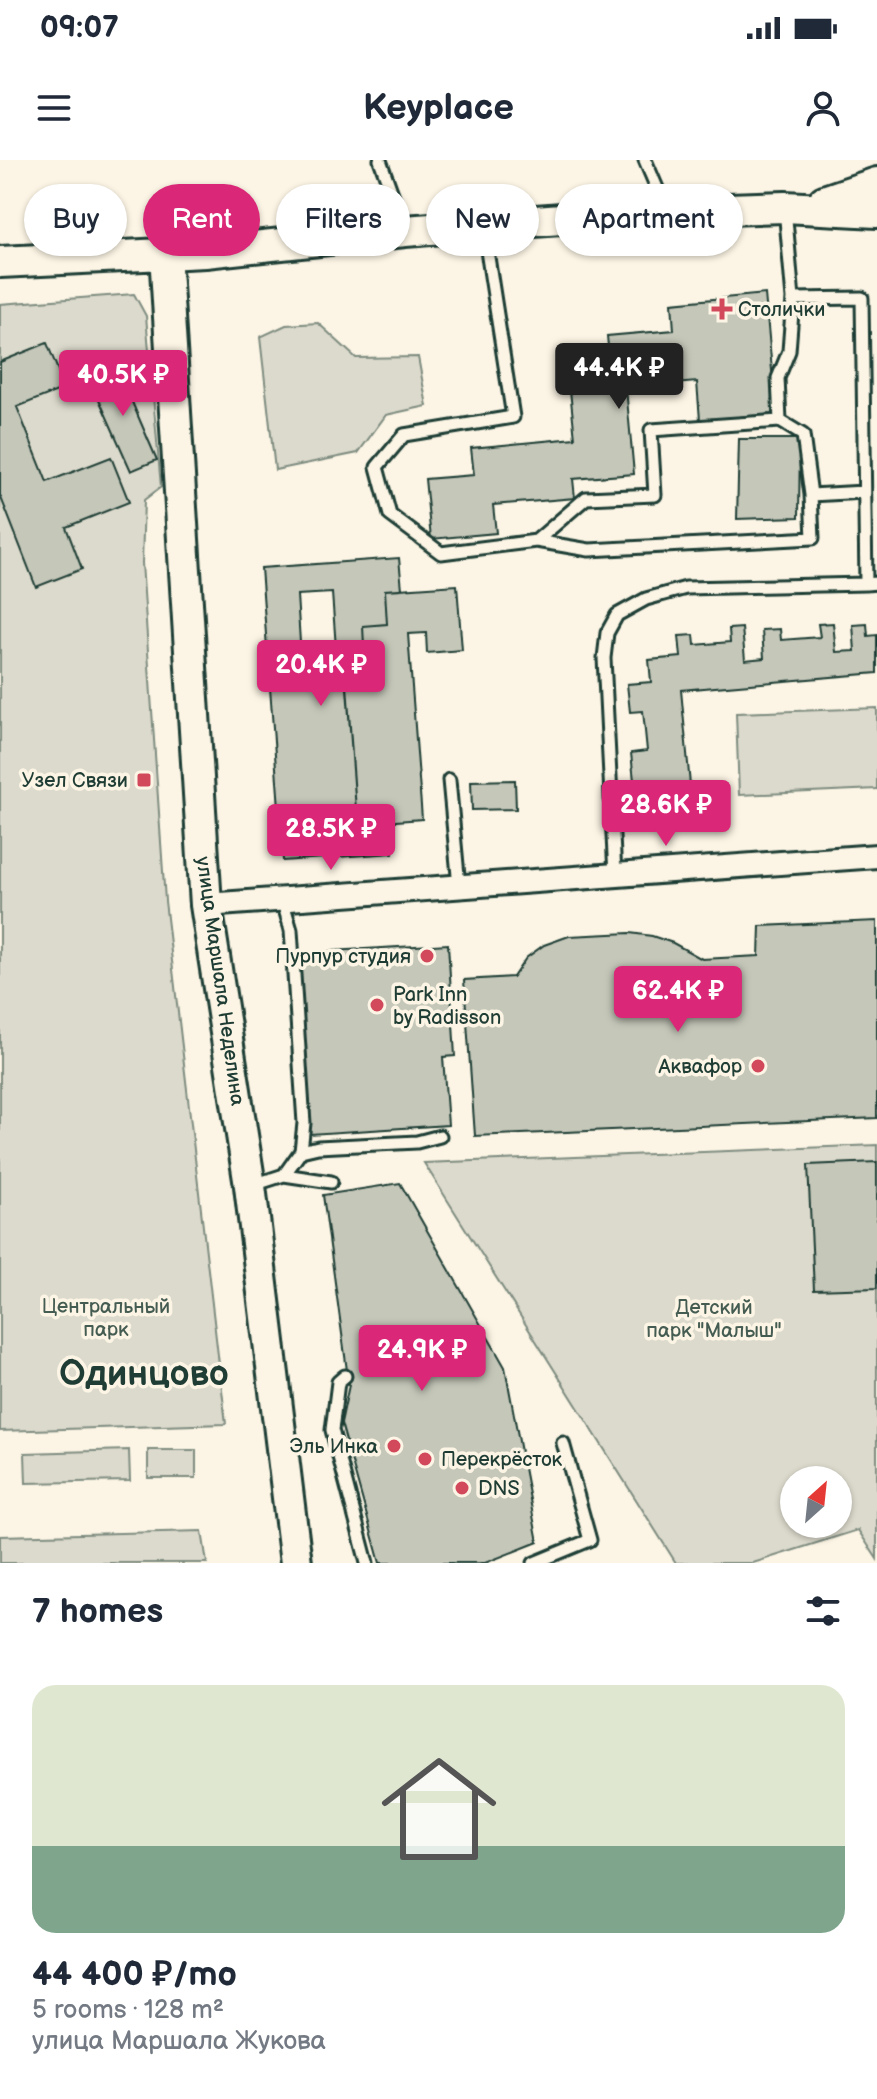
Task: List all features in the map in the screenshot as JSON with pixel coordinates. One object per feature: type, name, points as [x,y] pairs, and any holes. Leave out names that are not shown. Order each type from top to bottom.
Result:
[{"type":"street","points":[[794,207],[877,183]]},
{"type":"street","points":[[743,209],[794,207],[877,212]]},
{"type":"street","points":[[0,262],[143,254]]},
{"type":"street","name":"улица Маршала Неделина","points":[[165,256],[206,905],[250,1186],[296,1563]]},
{"type":"street","points":[[206,905],[877,856]]},
{"type":"lane","points":[[380,160],[388,184]]},
{"type":"lane","points":[[645,160],[655,184]]},
{"type":"lane","points":[[780,421],[778,378],[789,351],[793,299],[794,207]]},
{"type":"lane","points":[[488,256],[513,417],[404,435],[377,467],[390,515],[441,553],[536,541],[589,550],[813,538],[803,435],[780,421],[651,430],[655,495],[586,498],[536,541]]},
{"type":"lane","points":[[615,875],[604,658],[607,633],[617,615],[646,599],[686,588],[871,584],[864,492],[862,298],[793,299]]},
{"type":"lane","points":[[811,495],[864,492]]},
{"type":"lane","points":[[449,780],[459,886]]},
{"type":"lane","points":[[282,899],[292,945],[304,1123],[301,1151],[284,1175]]},
{"type":"lane","points":[[301,1151],[318,1147],[417,1142],[440,1136]]},
{"type":"lane","points":[[250,1186],[284,1175],[331,1182]]},
{"type":"lane","points":[[345,1376],[338,1382],[332,1430],[367,1563]]},
{"type":"lane","points":[[534,1563],[590,1540],[563,1443]]},
{"type":"green space","name":"Центральный парк","points":[[134,294],[146,316],[161,487],[144,500],[142,563],[165,901],[226,1424],[0,1431],[0,304]]},
{"type":"green space","points":[[318,323],[356,358],[418,357],[427,406],[386,415],[358,453],[275,470],[260,337],[286,325]]},
{"type":"green space","points":[[877,708],[877,789],[739,795],[736,713]]},
{"type":"green space","name":"Детский парк \"Малыш\"","points":[[877,1145],[877,1559],[858,1530],[852,1532],[852,1466],[780,1466],[780,1538],[833,1538],[753,1563],[676,1563],[424,1163]]},
{"type":"green space","points":[[129,1450],[130,1481],[26,1483],[25,1453]]},
{"type":"green space","points":[[148,1450],[196,1450],[196,1478],[148,1478]]},
{"type":"green space","points":[[202,1531],[207,1563],[0,1563],[0,1536]]},
{"type":"building","points":[[765,294],[776,414],[700,420],[697,382],[626,388],[634,474],[573,479],[575,498],[493,505],[496,533],[431,539],[425,479],[474,475],[471,448],[575,438],[568,371],[610,367],[607,336],[674,330],[672,303]]},
{"type":"building","points":[[47,343],[65,388],[17,407],[47,482],[111,457],[129,502],[66,527],[82,569],[36,587],[0,495],[0,362]]},
{"type":"building","points":[[116,365],[157,460],[131,471],[89,377]]},
{"type":"building","points":[[739,439],[800,439],[799,517],[737,519]]},
{"type":"building","points":[[399,558],[402,589],[385,590],[387,624],[363,626],[364,646],[336,648],[332,593],[297,595],[302,674],[346,671],[357,824],[391,821],[393,853],[283,861],[261,568]]},
{"type":"building","points":[[457,585],[462,650],[427,653],[426,633],[408,634],[422,819],[357,824],[344,648],[364,646],[363,626],[387,624],[385,590]]},
{"type":"building","points":[[833,623],[836,652],[855,651],[853,625],[867,624],[868,636],[877,635],[877,673],[681,690],[692,806],[649,810],[648,798],[636,799],[631,753],[647,751],[643,711],[630,712],[627,684],[651,682],[649,660],[681,657],[679,636],[694,635],[695,645],[730,642],[729,629],[742,628],[745,660],[764,658],[762,630],[780,629],[781,640],[820,637],[818,624]]},
{"type":"building","points":[[515,780],[516,809],[472,810],[471,781]]},
{"type":"building","points":[[877,921],[877,1118],[475,1136],[464,980],[513,977],[526,958],[544,945],[569,936],[630,933],[652,936],[673,943],[702,959],[759,956],[760,926]]},
{"type":"building","name":"Park Inn by Radisson","points":[[448,944],[455,1056],[443,1057],[448,1125],[310,1134],[298,953]]},
{"type":"building","points":[[877,1162],[877,1288],[814,1290],[808,1165]]},
{"type":"building","points":[[400,1183],[505,1367],[538,1542],[485,1563],[380,1563],[341,1423],[349,1385],[323,1195]]},
{"type":"place","name":"Столички","points":[[722,309]]},
{"type":"place","name":"Узел Связи","points":[[144,780]]},
{"type":"place","name":"Пурпур студия","points":[[427,956]]},
{"type":"place","name":"Park Inn by Radisson","points":[[377,1005]]},
{"type":"place","name":"Аквафор","points":[[758,1066]]},
{"type":"place","name":"Эль Инка","points":[[394,1446]]},
{"type":"place","name":"Перекрёсток","points":[[425,1459]]},
{"type":"place","name":"DNS","points":[[462,1488]]},
{"type":"district","name":"Одинцово","points":[[144,1372]]}]
